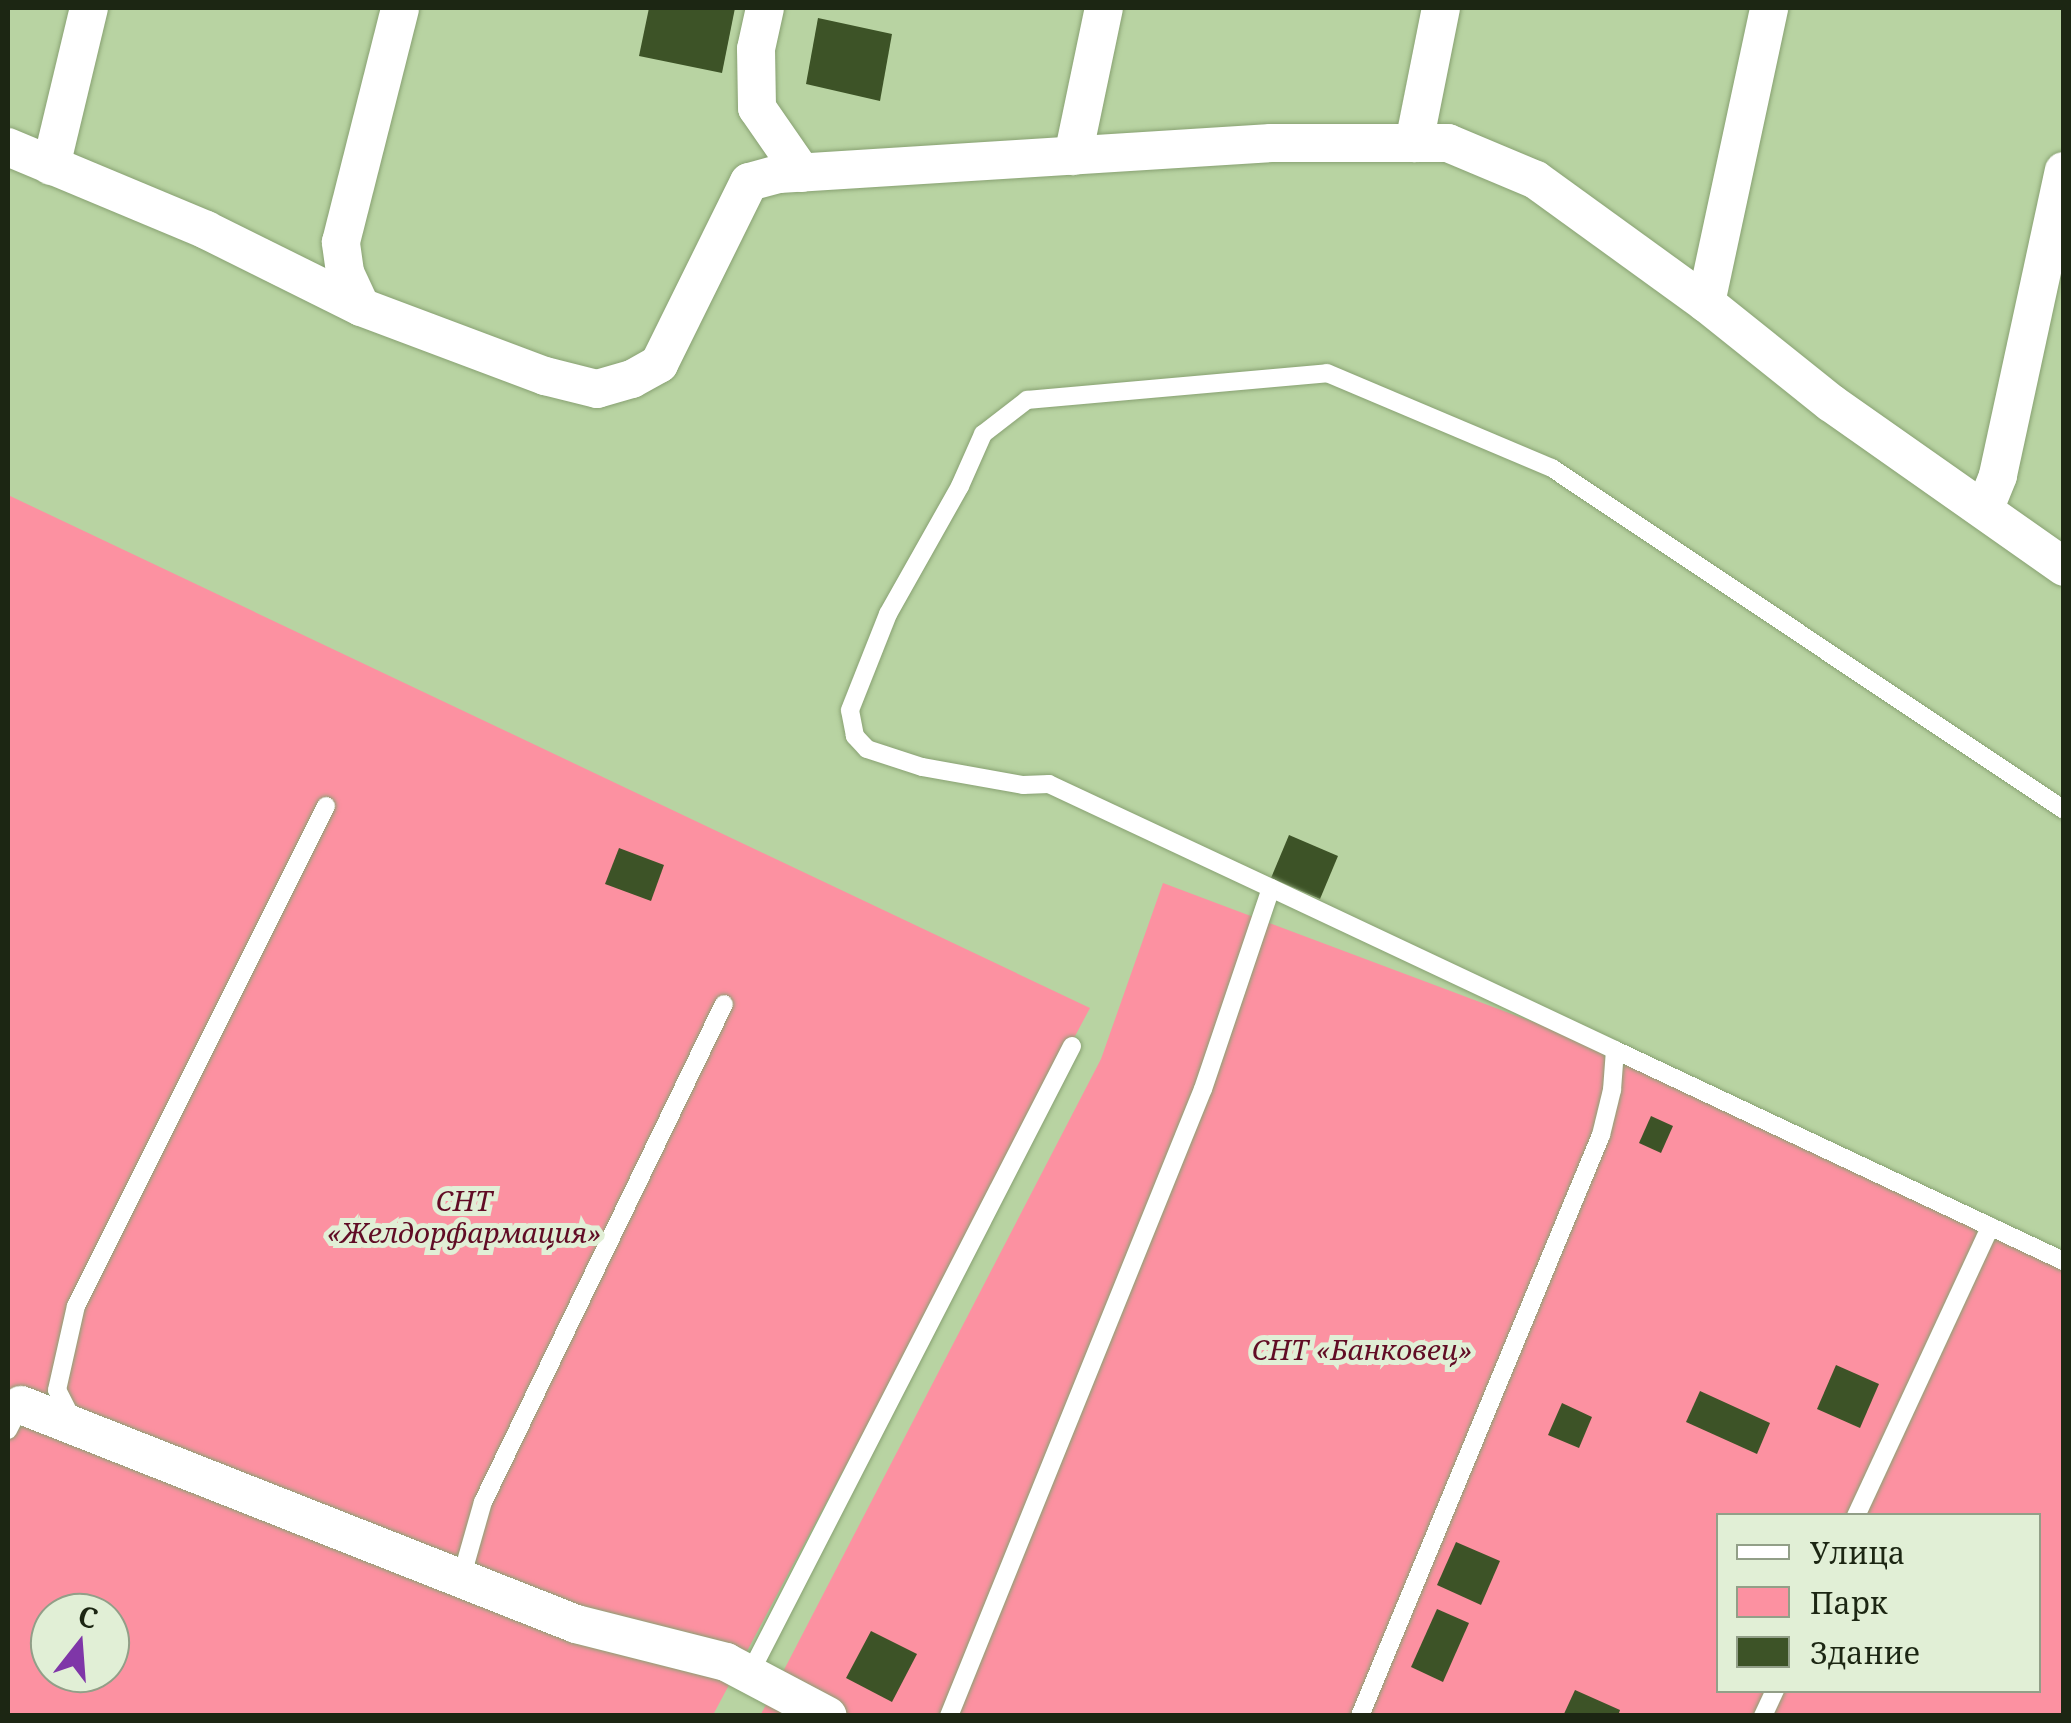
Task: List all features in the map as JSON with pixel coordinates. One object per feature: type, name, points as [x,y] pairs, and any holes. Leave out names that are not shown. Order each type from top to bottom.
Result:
[{"type":"street","points":[[50,166],[90,8]]},
{"type":"street","points":[[361,307],[345,272],[341,242],[400,8]]},
{"type":"street","points":[[765,8],[756,49],[756,108],[802,173]]},
{"type":"street","points":[[1073,156],[1104,8]]},
{"type":"street","points":[[1414,144],[1441,8]]},
{"type":"street","points":[[1706,302],[1770,8]]},
{"type":"street","points":[[8,147],[206,230],[361,307],[545,376],[597,389],[632,379],[659,364],[750,182],[802,173],[1270,143],[1448,143],[1536,180],[1706,302],[1831,403],[2064,566]]},
{"type":"street","points":[[1985,508],[1998,475],[2064,172]]},
{"type":"street","points":[[12,1411],[77,1428],[576,1624],[726,1662],[828,1716]]},
{"type":"lane","points":[[2064,810],[1552,468],[1327,373],[1027,400],[983,434],[960,486],[888,614],[850,710],[855,736],[867,748],[922,768],[1023,786],[1049,784],[2064,1262]]},
{"type":"lane","points":[[77,1428],[57,1390],[76,1306],[326,806]]},
{"type":"lane","points":[[949,1716],[1203,1089],[1271,888]]},
{"type":"lane","points":[[461,1579],[483,1502],[724,1004]]},
{"type":"lane","points":[[750,1675],[1072,1046]]},
{"type":"lane","points":[[1360,1716],[1600,1135],[1612,1090],[1615,1050]]},
{"type":"lane","points":[[1857,1513],[1990,1227]]},
{"type":"green space","name":"СНТ «Желдорфармация»","points":[[8,495],[1090,1008],[713,1715],[8,1715]]},
{"type":"green space","name":"СНТ «Банковец»","points":[[1163,883],[1613,1052],[2063,1262],[2063,1715],[760,1716],[1101,1059]]},
{"type":"building","points":[[649,8],[735,8],[722,73],[639,56]]},
{"type":"building","points":[[818,18],[892,34],[880,101],[806,84]]},
{"type":"building","points":[[1289,835],[1338,856],[1320,899],[1271,878]]},
{"type":"building","points":[[619,848],[664,865],[651,901],[605,884]]},
{"type":"building","points":[[1651,1116],[1673,1126],[1661,1153],[1639,1143]]},
{"type":"building","points":[[1836,1365],[1879,1384],[1860,1428],[1817,1409]]},
{"type":"building","points":[[1700,1391],[1770,1423],[1757,1454],[1686,1422]]},
{"type":"building","points":[[1562,1403],[1592,1417],[1579,1448],[1548,1435]]},
{"type":"building","points":[[1456,1542],[1500,1561],[1481,1605],[1437,1585]]},
{"type":"building","points":[[1437,1609],[1469,1623],[1443,1682],[1411,1667]]},
{"type":"building","points":[[871,1631],[917,1654],[892,1702],[846,1678]]},
{"type":"building","points":[[1575,1690],[1620,1710],[1618,1716],[1563,1716]]}]
